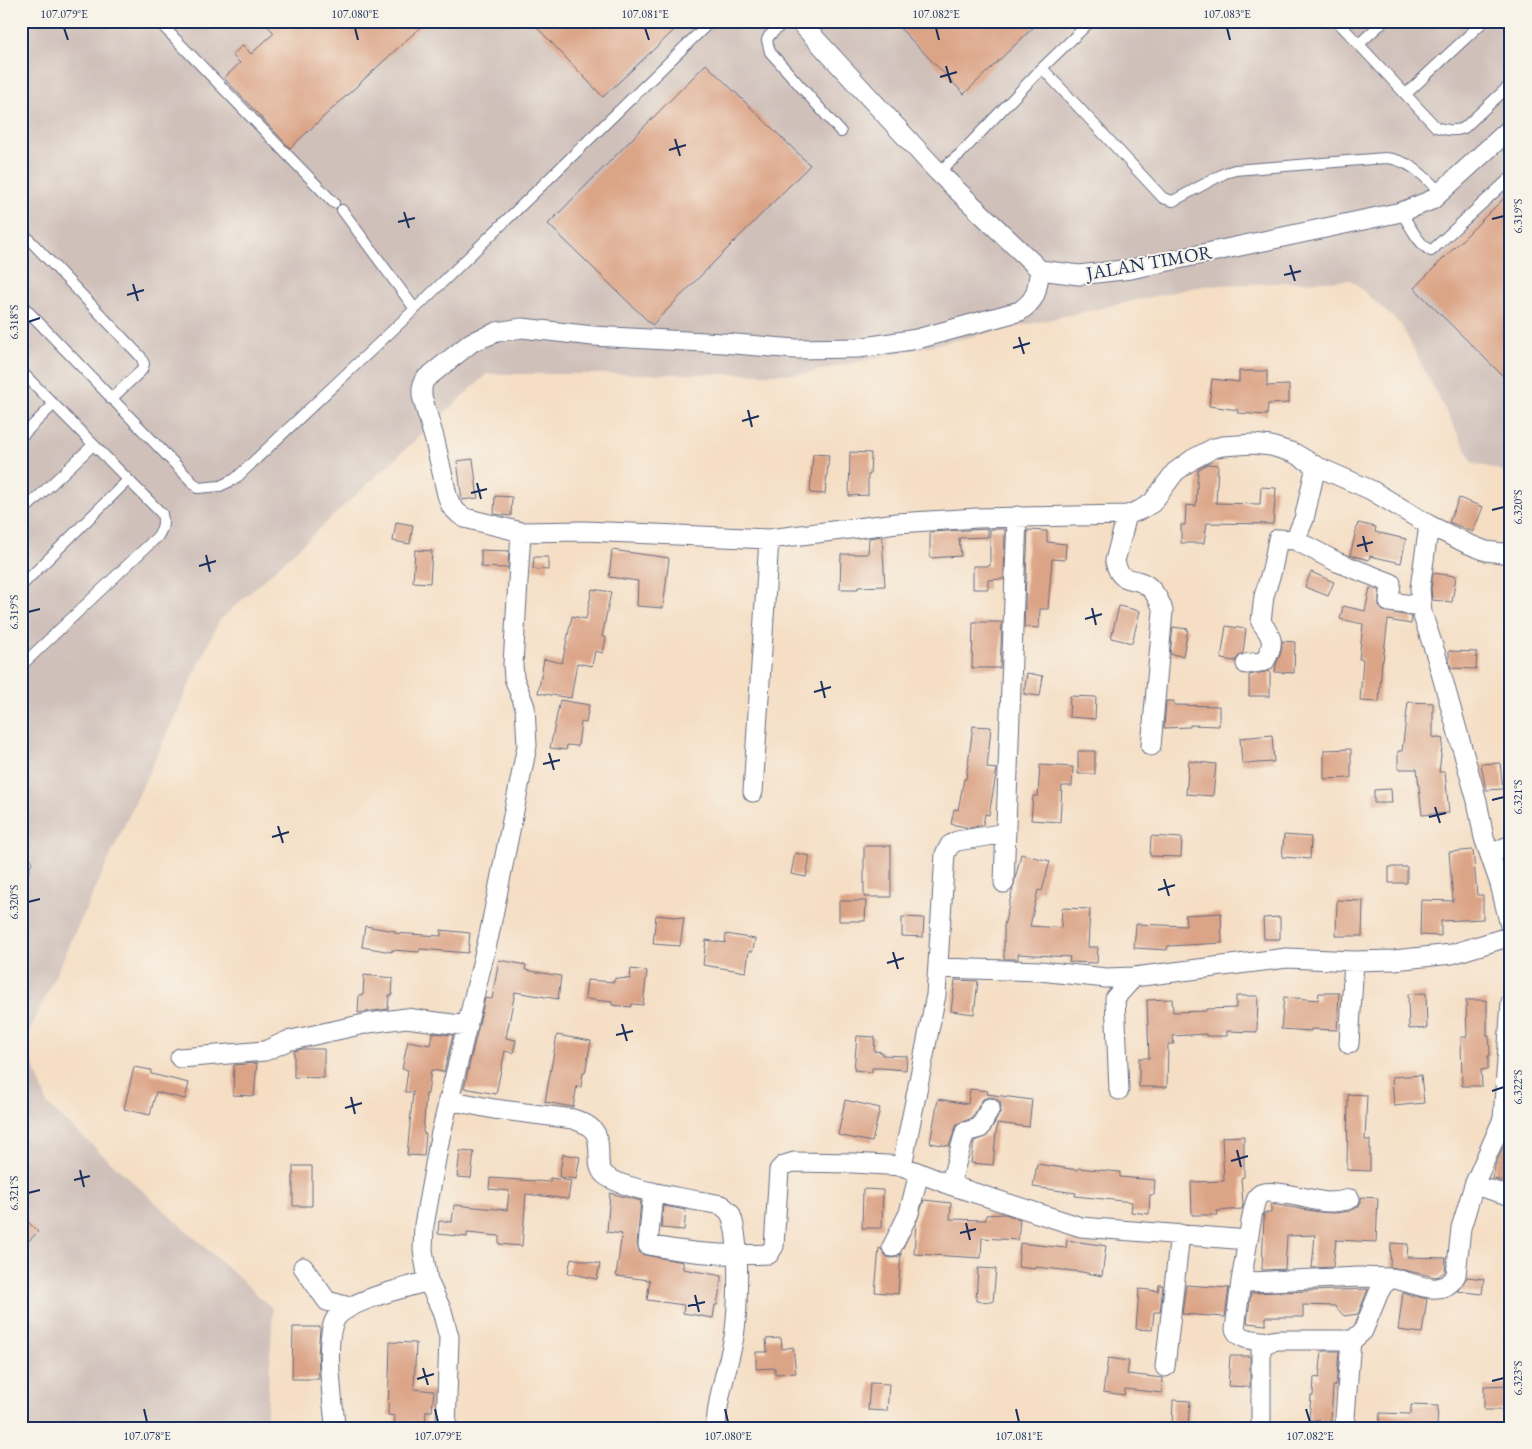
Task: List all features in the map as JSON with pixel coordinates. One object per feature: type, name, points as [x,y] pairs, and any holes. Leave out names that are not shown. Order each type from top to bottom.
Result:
[{"type":"street","points":[[799,21],[938,172],[1040,270],[1031,303],[1020,311],[917,339],[860,348],[796,349],[593,336],[522,328],[497,332],[472,342],[424,380],[422,388],[447,495],[451,506],[458,514],[465,518],[521,532],[585,531],[769,539],[897,523],[1017,516],[1126,515],[1152,503],[1175,472],[1193,459],[1214,448],[1246,444],[1271,446],[1294,453],[1316,466],[1371,490],[1429,525],[1468,544],[1486,551],[1511,554]]},
{"type":"street","name":"JALAN TIMOR","points":[[1040,270],[1079,275],[1131,269],[1401,212],[1432,200],[1511,128]]},
{"type":"street","points":[[1295,540],[1304,519],[1316,466]]},
{"type":"street","points":[[1126,515],[1115,560],[1116,566],[1126,579],[1144,584],[1150,589],[1163,611],[1151,746]]},
{"type":"street","points":[[1004,883],[1017,516]]},
{"type":"street","points":[[1429,525],[1420,588],[1422,613],[1474,791],[1484,838],[1500,884],[1511,930]]},
{"type":"street","points":[[446,1428],[449,1338],[442,1311],[428,1281],[423,1250],[424,1225],[448,1100],[468,1026],[489,935],[527,746],[525,707],[514,678],[513,664],[521,532]]},
{"type":"street","points":[[754,792],[769,539]]},
{"type":"street","points":[[1246,664],[1265,661],[1272,648],[1271,635],[1261,622],[1264,596],[1272,570],[1278,539],[1295,540],[1336,562],[1391,583],[1389,602],[1421,606]]},
{"type":"street","points":[[892,1247],[909,1213],[911,1170],[936,995],[945,854],[950,845],[957,841],[1006,833]]},
{"type":"street","points":[[1490,854],[1511,845]]},
{"type":"street","points":[[938,968],[1040,971],[1106,978],[1134,977],[1287,958],[1354,961],[1394,960],[1452,954],[1511,936]]},
{"type":"street","points":[[1348,1044],[1354,961]]},
{"type":"street","points":[[1118,1090],[1115,998],[1134,977]]},
{"type":"street","points":[[1241,1281],[1359,1277],[1391,1278],[1426,1288],[1449,1285],[1456,1275],[1461,1228],[1474,1185],[1503,1119],[1511,1002]]},
{"type":"street","points":[[180,1058],[266,1051],[287,1041],[369,1023],[406,1018],[468,1026]]},
{"type":"street","points":[[448,1100],[494,1109],[573,1119],[590,1125],[594,1130],[599,1148],[599,1166],[602,1172],[615,1182],[653,1192],[722,1205],[729,1213],[737,1255],[737,1299],[734,1336],[719,1401],[716,1428]]},
{"type":"street","points":[[950,1185],[965,1132],[980,1128],[990,1108]]},
{"type":"street","points":[[653,1192],[648,1245],[682,1252],[737,1255],[769,1254],[773,1250],[779,1170],[784,1165],[794,1162],[853,1163],[911,1170],[950,1185],[1081,1226],[1248,1240]]},
{"type":"street","points":[[1474,1185],[1511,1196]]},
{"type":"street","points":[[1350,1199],[1329,1202],[1266,1192],[1261,1194],[1256,1200],[1248,1240],[1234,1329],[1236,1334],[1241,1338],[1268,1342],[1278,1340],[1351,1340],[1363,1331],[1379,1292],[1383,1285],[1391,1278]]},
{"type":"street","points":[[1165,1367],[1180,1234]]},
{"type":"street","points":[[303,1267],[327,1301],[348,1308]]},
{"type":"street","points":[[335,1425],[329,1344],[331,1328],[337,1317],[348,1308],[428,1281]]},
{"type":"street","points":[[1347,1428],[1345,1417],[1351,1340]]},
{"type":"street","points":[[1261,1428],[1261,1348],[1268,1342]]},
{"type":"lane","points":[[158,21],[338,206],[415,309]]},
{"type":"lane","points":[[21,304],[198,488],[220,486],[234,479],[415,309],[711,21]]},
{"type":"lane","points":[[785,21],[767,40],[770,52],[841,132]]},
{"type":"lane","points":[[938,172],[960,154],[1042,68],[1091,21]]},
{"type":"lane","points":[[1336,21],[1436,127],[1456,131],[1464,128],[1511,84]]},
{"type":"lane","points":[[1359,44],[1384,21]]},
{"type":"lane","points":[[1406,94],[1484,21]]},
{"type":"lane","points":[[1042,68],[1165,200],[1173,201],[1225,173],[1235,170],[1385,158],[1402,160],[1424,176],[1441,193]]},
{"type":"lane","points":[[1401,212],[1418,239],[1431,251],[1511,177]]},
{"type":"lane","points":[[21,231],[141,357],[144,364],[142,370],[111,399]]},
{"type":"lane","points":[[21,371],[162,514],[164,522],[158,536],[21,666]]},
{"type":"lane","points":[[21,437],[54,404]]},
{"type":"lane","points":[[21,513],[93,445]]},
{"type":"lane","points":[[21,586],[128,480]]},
{"type":"lane","points":[[21,877],[26,862]]},
{"type":"shaded area","points":[[21,21],[1511,21],[1511,473],[1473,463],[1401,325],[1351,280],[1201,286],[803,374],[487,374],[219,621],[25,1041],[48,1105],[273,1309],[266,1428],[21,1428]]},
{"type":"building","points":[[263,21],[427,21],[290,148],[224,78],[240,63],[232,55],[243,45],[251,54],[274,33]]},
{"type":"building","points":[[531,21],[684,21],[603,97]]},
{"type":"building","points":[[893,21],[1040,21],[964,94]]},
{"type":"building","points":[[706,64],[810,165],[652,325],[548,224]]},
{"type":"building","points":[[1511,191],[1511,384],[1414,288]]},
{"type":"building","points":[[1239,371],[1267,371],[1267,386],[1289,385],[1289,403],[1268,404],[1267,415],[1237,413],[1238,410],[1209,406],[1212,379],[1239,382]]},
{"type":"building","points":[[850,452],[871,453],[868,495],[849,496]]},
{"type":"building","points":[[813,454],[829,455],[825,494],[810,493]]},
{"type":"building","points":[[473,459],[478,498],[462,500],[457,461]]},
{"type":"building","points":[[1207,464],[1218,465],[1216,503],[1260,504],[1261,487],[1276,488],[1273,524],[1207,523],[1204,543],[1181,543],[1181,525],[1185,525],[1186,505],[1196,506],[1198,470]]},
{"type":"building","points":[[495,496],[512,497],[511,516],[494,514]]},
{"type":"building","points":[[1459,498],[1483,507],[1473,532],[1449,522]]},
{"type":"building","points":[[396,522],[413,525],[410,544],[393,541]]},
{"type":"building","points":[[1358,523],[1376,527],[1375,532],[1406,539],[1401,563],[1370,556],[1369,560],[1350,555]]},
{"type":"building","points":[[988,529],[988,537],[959,538],[961,556],[930,558],[930,532]]},
{"type":"building","points":[[990,529],[1005,529],[1004,579],[988,580],[988,589],[973,589],[973,566],[990,566]]},
{"type":"building","points":[[1028,530],[1047,531],[1047,542],[1066,544],[1065,560],[1052,559],[1048,609],[1040,609],[1039,628],[1024,627]]},
{"type":"building","points":[[882,536],[885,586],[840,589],[841,554],[868,554],[869,538]]},
{"type":"building","points":[[415,550],[432,551],[430,583],[413,582]]},
{"type":"building","points":[[481,550],[509,551],[508,568],[481,567]]},
{"type":"building","points":[[612,550],[669,558],[663,608],[637,606],[638,581],[609,577]]},
{"type":"building","points":[[534,557],[548,557],[548,570],[533,569]]},
{"type":"building","points":[[1311,572],[1334,582],[1328,596],[1305,587]]},
{"type":"building","points":[[1433,573],[1456,576],[1452,602],[1432,600]]},
{"type":"building","points":[[1370,588],[1379,590],[1379,606],[1383,611],[1411,616],[1412,619],[1411,624],[1388,620],[1379,702],[1360,701],[1363,659],[1359,659],[1363,624],[1340,619],[1343,606],[1365,611]]},
{"type":"building","points":[[592,589],[611,592],[602,637],[606,637],[603,653],[595,651],[592,666],[577,663],[571,698],[538,693],[544,659],[562,663],[572,616],[586,619]]},
{"type":"building","points":[[1119,606],[1140,611],[1132,643],[1111,638]]},
{"type":"building","points":[[973,622],[1002,622],[1000,668],[972,668]]},
{"type":"building","points":[[1226,626],[1246,629],[1243,653],[1235,661],[1221,659]]},
{"type":"building","points":[[1173,627],[1188,629],[1183,656],[1170,654]]},
{"type":"building","points":[[1282,641],[1295,642],[1294,673],[1275,672]]},
{"type":"building","points":[[1449,651],[1477,652],[1476,669],[1451,668]]},
{"type":"building","points":[[1270,671],[1270,696],[1249,696],[1249,675]]},
{"type":"building","points":[[1027,673],[1043,676],[1040,696],[1024,694]]},
{"type":"building","points":[[1070,696],[1096,697],[1095,719],[1069,717]]},
{"type":"building","points":[[560,700],[589,705],[586,723],[581,722],[578,746],[567,745],[566,750],[550,748]]},
{"type":"building","points":[[1166,701],[1174,701],[1174,705],[1219,706],[1219,726],[1190,725],[1190,727],[1164,728]]},
{"type":"building","points":[[1408,702],[1433,703],[1433,737],[1443,739],[1439,772],[1445,772],[1449,813],[1422,815],[1417,769],[1398,769],[1398,751],[1402,751]]},
{"type":"building","points":[[973,726],[991,727],[987,768],[997,769],[989,815],[985,814],[983,825],[970,828],[951,824],[954,809],[958,810],[964,779],[966,779]]},
{"type":"building","points":[[1272,735],[1274,762],[1242,764],[1240,738]]},
{"type":"building","points":[[1351,749],[1351,778],[1324,779],[1324,750]]},
{"type":"building","points":[[1078,751],[1095,751],[1095,774],[1078,774]]},
{"type":"building","points":[[1189,761],[1216,764],[1213,796],[1186,794]]},
{"type":"building","points":[[1500,763],[1503,789],[1486,790],[1481,764]]},
{"type":"building","points":[[1040,765],[1073,767],[1072,786],[1062,786],[1060,822],[1031,820],[1033,796],[1038,796]]},
{"type":"building","points":[[1391,789],[1392,803],[1374,803],[1374,790]]},
{"type":"building","points":[[1284,835],[1311,837],[1310,859],[1282,857]]},
{"type":"building","points":[[1151,836],[1182,838],[1181,857],[1150,856]]},
{"type":"building","points":[[864,846],[891,846],[891,897],[864,897]]},
{"type":"building","points":[[1473,850],[1477,895],[1483,895],[1483,919],[1441,921],[1441,936],[1420,935],[1421,900],[1453,901],[1449,852]]},
{"type":"building","points":[[795,853],[810,856],[806,877],[791,874]]},
{"type":"building","points":[[1021,854],[1050,861],[1042,891],[1038,890],[1030,926],[1061,928],[1062,908],[1090,909],[1088,947],[1098,947],[1097,963],[1069,962],[1070,957],[1018,954],[1018,959],[1004,959],[1004,926]]},
{"type":"building","points":[[1389,867],[1407,867],[1407,883],[1389,883]]},
{"type":"building","points":[[1337,900],[1363,901],[1362,936],[1336,936]]},
{"type":"building","points":[[839,901],[866,901],[865,921],[839,921]]},
{"type":"building","points":[[1221,913],[1222,943],[1168,946],[1167,950],[1134,948],[1136,924],[1186,926],[1185,915]]},
{"type":"building","points":[[656,915],[684,918],[680,946],[653,944]]},
{"type":"building","points":[[902,917],[924,918],[923,937],[902,936]]},
{"type":"building","points":[[1280,917],[1280,939],[1264,939],[1263,918]]},
{"type":"building","points":[[365,926],[395,931],[394,933],[441,936],[441,930],[470,933],[468,953],[420,949],[419,952],[392,950],[392,952],[362,947]]},
{"type":"building","points":[[726,934],[755,939],[753,951],[749,951],[746,972],[703,965],[706,940],[725,943]]},
{"type":"building","points":[[499,960],[526,965],[525,970],[561,976],[558,999],[515,992],[506,1038],[516,1040],[513,1053],[505,1051],[496,1094],[464,1088],[485,998],[492,999]]},
{"type":"building","points":[[631,969],[647,971],[643,1005],[632,1004],[631,1007],[612,1005],[612,1002],[585,999],[587,980],[614,982],[615,978],[630,979]]},
{"type":"building","points":[[364,975],[393,978],[392,995],[389,995],[388,1009],[358,1013],[359,995],[363,995]]},
{"type":"building","points":[[955,980],[978,981],[974,1014],[951,1011]]},
{"type":"building","points":[[1319,993],[1339,993],[1337,1030],[1281,1029],[1284,997],[1318,1000]]},
{"type":"building","points":[[1426,993],[1427,1028],[1409,1029],[1408,994]]},
{"type":"building","points":[[1236,996],[1258,996],[1257,1032],[1227,1031],[1227,1036],[1206,1036],[1206,1034],[1173,1036],[1174,1044],[1168,1044],[1167,1087],[1139,1087],[1139,1058],[1149,1058],[1147,1000],[1172,999],[1173,1012],[1206,1011],[1206,1009],[1236,1008]]},
{"type":"building","points":[[1466,1000],[1487,1000],[1487,1036],[1489,1036],[1490,1055],[1488,1056],[1488,1069],[1481,1070],[1482,1086],[1462,1086],[1461,1037],[1467,1037]]},
{"type":"building","points":[[432,1033],[453,1035],[444,1072],[431,1070],[428,1094],[426,1094],[423,1133],[426,1134],[424,1156],[407,1155],[413,1092],[405,1092],[408,1070],[402,1069],[406,1049],[408,1041],[430,1045]]},
{"type":"building","points":[[557,1035],[591,1041],[585,1073],[583,1073],[581,1087],[577,1086],[573,1107],[545,1102]]},
{"type":"building","points":[[857,1036],[875,1037],[874,1051],[882,1052],[882,1055],[907,1056],[906,1070],[872,1068],[872,1072],[854,1070]]},
{"type":"building","points":[[324,1049],[324,1078],[294,1077],[294,1051]]},
{"type":"building","points":[[257,1063],[254,1096],[233,1095],[234,1065]]},
{"type":"building","points":[[134,1067],[151,1070],[151,1074],[189,1083],[185,1099],[156,1092],[150,1115],[124,1109]]},
{"type":"building","points":[[1421,1075],[1424,1103],[1394,1106],[1392,1077]]},
{"type":"building","points":[[970,1089],[988,1091],[987,1094],[1032,1100],[1029,1127],[997,1123],[993,1165],[971,1163],[974,1141],[987,1136],[1000,1113],[1000,1102],[995,1098],[983,1099],[972,1118],[957,1124],[949,1146],[930,1143],[938,1099],[968,1104]]},
{"type":"building","points":[[1348,1094],[1367,1095],[1365,1140],[1370,1140],[1370,1171],[1347,1170]]},
{"type":"building","points":[[845,1100],[880,1108],[872,1142],[838,1135]]},
{"type":"building","points":[[1244,1136],[1244,1177],[1241,1178],[1242,1209],[1217,1211],[1218,1215],[1192,1215],[1191,1182],[1224,1181],[1222,1137]]},
{"type":"building","points":[[1503,1147],[1511,1148],[1511,1182],[1493,1179],[1495,1166]]},
{"type":"building","points":[[460,1151],[474,1152],[471,1178],[457,1177]]},
{"type":"building","points":[[563,1154],[580,1157],[576,1179],[559,1177]]},
{"type":"building","points":[[1037,1164],[1078,1170],[1078,1168],[1120,1172],[1120,1177],[1155,1180],[1154,1195],[1150,1195],[1149,1214],[1131,1212],[1132,1202],[1075,1196],[1076,1193],[1033,1187]]},
{"type":"building","points":[[293,1166],[312,1166],[312,1206],[293,1206]]},
{"type":"building","points":[[490,1178],[550,1182],[550,1178],[571,1181],[568,1199],[526,1194],[522,1246],[499,1244],[499,1236],[467,1233],[467,1237],[438,1234],[439,1221],[452,1222],[454,1205],[507,1210],[509,1191],[489,1189]]},
{"type":"building","points":[[863,1189],[883,1190],[882,1228],[862,1228]]},
{"type":"building","points":[[610,1193],[641,1201],[637,1244],[640,1254],[683,1262],[683,1269],[722,1276],[713,1318],[683,1313],[684,1305],[647,1300],[650,1280],[616,1276],[622,1234],[607,1232]]},
{"type":"building","points":[[1361,1197],[1378,1198],[1376,1242],[1336,1240],[1333,1267],[1312,1268],[1315,1235],[1287,1236],[1285,1269],[1262,1270],[1264,1213],[1271,1213],[1271,1204],[1334,1213],[1350,1211],[1358,1207]]},
{"type":"building","points":[[924,1200],[951,1203],[950,1219],[986,1220],[986,1215],[1005,1214],[1020,1219],[1018,1240],[982,1238],[981,1258],[914,1254],[916,1223]]},
{"type":"building","points":[[663,1206],[686,1210],[684,1230],[661,1228]]},
{"type":"building","points":[[21,1215],[38,1232],[21,1248]]},
{"type":"building","points":[[1067,1240],[1106,1246],[1102,1276],[1082,1272],[1018,1267],[1020,1243],[1066,1248]]},
{"type":"building","points":[[1391,1243],[1408,1244],[1407,1257],[1446,1258],[1445,1271],[1435,1277],[1390,1267]]},
{"type":"building","points":[[879,1248],[887,1257],[898,1257],[901,1253],[898,1294],[875,1292]]},
{"type":"building","points":[[571,1258],[600,1264],[597,1279],[568,1273]]},
{"type":"building","points":[[978,1268],[996,1269],[993,1302],[976,1301]]},
{"type":"building","points":[[1467,1277],[1484,1279],[1482,1294],[1457,1291]]},
{"type":"building","points":[[1159,1285],[1163,1285],[1160,1312],[1154,1312],[1152,1330],[1136,1329],[1139,1289],[1158,1291]]},
{"type":"building","points":[[1186,1285],[1229,1288],[1225,1317],[1182,1314]]},
{"type":"building","points":[[1368,1289],[1358,1314],[1344,1316],[1335,1306],[1303,1305],[1303,1317],[1266,1317],[1266,1325],[1247,1323],[1251,1293]]},
{"type":"building","points":[[1403,1293],[1427,1299],[1422,1333],[1398,1330]]},
{"type":"building","points":[[293,1327],[320,1327],[319,1379],[292,1379]]},
{"type":"building","points":[[781,1338],[782,1349],[793,1347],[796,1373],[775,1374],[775,1368],[756,1369],[756,1352],[767,1352],[766,1339]]},
{"type":"building","points":[[390,1342],[416,1343],[414,1389],[434,1391],[432,1411],[426,1411],[425,1428],[394,1428],[395,1416],[388,1415]]},
{"type":"building","points":[[1322,1351],[1339,1351],[1336,1386],[1333,1386],[1331,1421],[1309,1420],[1314,1377],[1319,1378]]},
{"type":"building","points":[[1230,1356],[1250,1356],[1250,1387],[1228,1386]]},
{"type":"building","points":[[1108,1358],[1129,1361],[1127,1374],[1163,1378],[1162,1393],[1125,1389],[1124,1395],[1103,1392]]},
{"type":"building","points":[[870,1383],[889,1384],[887,1411],[868,1410]]},
{"type":"building","points":[[1511,1385],[1511,1410],[1484,1410],[1484,1386]]},
{"type":"building","points":[[1173,1400],[1190,1401],[1188,1428],[1172,1428]]},
{"type":"building","points":[[1411,1405],[1438,1406],[1437,1428],[1379,1428],[1380,1413],[1411,1414]]}]
